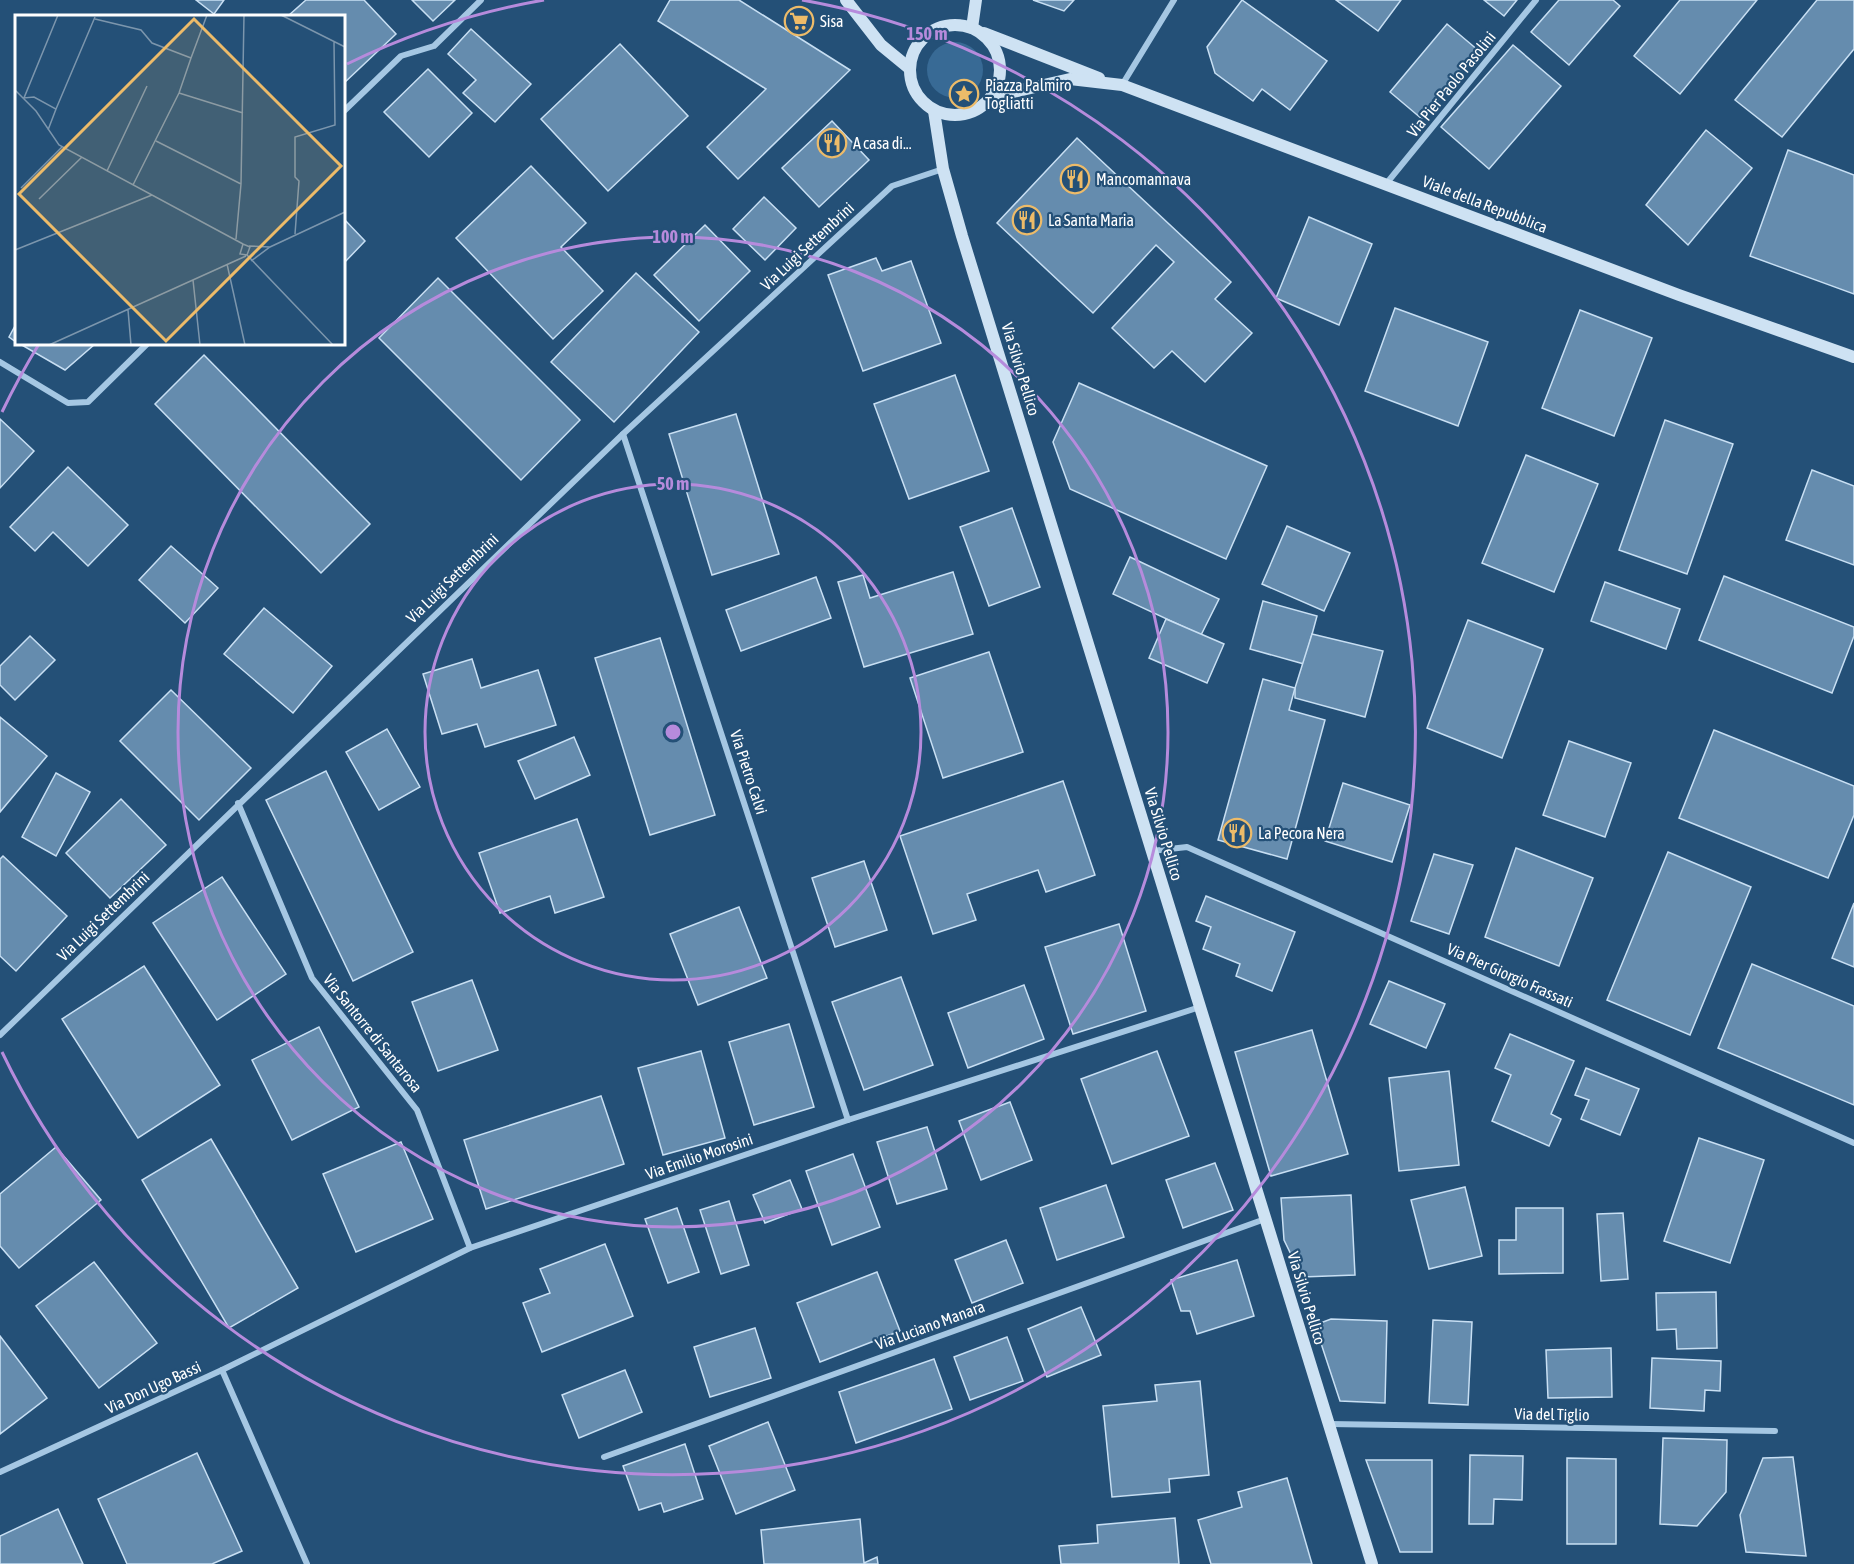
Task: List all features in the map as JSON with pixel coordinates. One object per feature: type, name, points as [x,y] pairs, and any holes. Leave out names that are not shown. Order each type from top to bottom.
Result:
[{"type":"street","points":[[345,110],[401,56],[434,46],[482,0]]},
{"type":"street","points":[[846,0],[881,45],[909,68]]},
{"type":"street","points":[[976,0],[977,30],[992,43],[998,56],[1000,70],[998,85],[991,97],[980,108],[965,115],[950,115],[934,111],[915,93],[909,68],[912,54],[920,41],[930,32],[944,26],[958,24],[977,30],[1073,66],[1105,81]]},
{"type":"street","points":[[1122,85],[1174,0]]},
{"type":"street","name":"Via Pier Paolo Pasolini","points":[[1386,184],[1536,0]]},
{"type":"street","points":[[991,97],[1070,79],[1105,81]]},
{"type":"street","name":"Viale della Repubblica","points":[[1105,81],[1122,85],[1679,295],[1854,357]]},
{"type":"street","name":"Via Silvio Pellico","points":[[934,111],[942,169],[1372,1564]]},
{"type":"street","name":"Via Luigi Settembrini","points":[[0,1035],[623,434],[892,186],[942,169]]},
{"type":"street","points":[[0,362],[68,403],[88,402],[146,345]]},
{"type":"street","name":"Via Pietro Calvi","points":[[623,434],[848,1120]]},
{"type":"street","name":"Via Santorre di Santarosa","points":[[238,803],[312,978],[417,1110],[470,1248]]},
{"type":"street","name":"Via Pier Giorgio Frassati","points":[[1152,851],[1187,847],[1854,1143]]},
{"type":"street","name":"Via Emilio Morosini","points":[[222,1370],[470,1248],[848,1120],[1200,1007]]},
{"type":"street","name":"Via Luciano Manara","points":[[604,1457],[1265,1219]]},
{"type":"street","name":"Via Don Ugo Bassi","points":[[0,1472],[222,1370],[307,1564]]},
{"type":"street","name":"Via del Tiglio","points":[[1329,1424],[1775,1431]]},
{"type":"shaded area","name":"Piazza Palmiro Togliatti","points":[[955,42],[966,44],[975,50],[981,59],[983,70],[981,81],[975,90],[966,96],[955,98],[944,96],[935,90],[929,81],[927,70],[929,59],[935,50],[944,44]]},
{"type":"building","points":[[196,0],[224,0],[214,14]]},
{"type":"building","points":[[306,0],[364,0],[396,34],[345,82],[345,15],[289,15]]},
{"type":"building","points":[[412,0],[455,0],[433,21]]},
{"type":"building","points":[[670,0],[739,0],[850,70],[738,179],[707,147],[766,89],[658,21]]},
{"type":"building","points":[[1033,0],[1074,0],[1064,11]]},
{"type":"building","points":[[1242,0],[1327,61],[1290,110],[1262,89],[1253,101],[1215,73],[1207,47]]},
{"type":"building","points":[[1336,0],[1401,0],[1378,31]]},
{"type":"building","points":[[1484,0],[1517,0],[1504,16]]},
{"type":"building","points":[[1559,0],[1613,0],[1620,6],[1569,65],[1531,32]]},
{"type":"building","points":[[1680,0],[1757,0],[1680,94],[1634,56]]},
{"type":"building","points":[[1817,0],[1854,0],[1854,49],[1782,137],[1735,100]]},
{"type":"building","points":[[1447,24],[1479,51],[1422,119],[1390,92]]},
{"type":"building","points":[[471,29],[531,84],[495,122],[463,93],[476,80],[448,54]]},
{"type":"building","points":[[620,44],[688,116],[608,191],[541,119]]},
{"type":"building","points":[[1513,45],[1561,86],[1489,169],[1441,127]]},
{"type":"building","points":[[428,69],[472,113],[429,157],[384,112]]},
{"type":"building","points":[[832,121],[869,160],[819,207],[782,168]]},
{"type":"building","points":[[1706,130],[1752,168],[1688,245],[1646,205]]},
{"type":"building","points":[[1077,138],[1231,282],[1215,299],[1252,333],[1205,382],[1172,351],[1154,368],[1112,328],[1174,262],[1156,245],[1093,313],[997,223]]},
{"type":"building","points":[[1788,150],[1854,175],[1854,294],[1750,256]]},
{"type":"building","points":[[531,166],[586,223],[561,247],[603,291],[553,339],[456,238]]},
{"type":"building","points":[[764,197],[796,228],[765,260],[733,229]]},
{"type":"building","points":[[1309,217],[1372,244],[1339,325],[1276,298]]},
{"type":"building","points":[[345,220],[365,241],[345,262]]},
{"type":"building","points":[[705,225],[750,271],[699,321],[654,275]]},
{"type":"building","points":[[876,258],[882,271],[911,261],[941,343],[863,371],[828,275]]},
{"type":"building","points":[[636,273],[699,332],[614,422],[551,362]]},
{"type":"building","points":[[438,278],[580,420],[521,480],[379,338]]},
{"type":"building","points":[[1395,308],[1488,342],[1458,426],[1365,391]]},
{"type":"building","points":[[1580,310],[1652,338],[1614,436],[1542,408]]},
{"type":"building","points":[[15,326],[15,341],[9,337]]},
{"type":"building","points":[[22,345],[94,345],[65,370]]},
{"type":"building","points":[[204,355],[370,524],[321,573],[155,404]]},
{"type":"building","points":[[955,375],[989,471],[909,499],[874,404]]},
{"type":"building","points":[[1079,383],[1267,466],[1226,559],[1070,489],[1053,442]]},
{"type":"building","points":[[736,414],[779,554],[712,575],[669,434]]},
{"type":"building","points":[[0,419],[34,451],[0,488]]},
{"type":"building","points":[[1665,420],[1733,444],[1687,574],[1619,550]]},
{"type":"building","points":[[1526,455],[1598,484],[1554,592],[1482,563]]},
{"type":"building","points":[[68,467],[128,525],[88,566],[53,532],[35,551],[10,527]]},
{"type":"building","points":[[1812,470],[1854,486],[1854,565],[1786,540]]},
{"type":"building","points":[[1012,508],[1040,587],[989,606],[960,527]]},
{"type":"building","points":[[1287,526],[1350,553],[1324,611],[1262,584]]},
{"type":"building","points":[[171,546],[218,588],[185,623],[139,580]]},
{"type":"building","points":[[1130,557],[1219,599],[1201,635],[1113,594]]},
{"type":"building","points":[[953,572],[973,634],[864,667],[838,582],[863,575],[870,598]]},
{"type":"building","points":[[1724,576],[1854,627],[1854,636],[1832,693],[1699,640]]},
{"type":"building","points":[[816,577],[831,618],[741,651],[726,610]]},
{"type":"building","points":[[1605,582],[1680,609],[1666,649],[1591,621]]},
{"type":"building","points":[[1263,601],[1317,616],[1304,664],[1250,649]]},
{"type":"building","points":[[264,608],[332,666],[293,713],[224,654]]},
{"type":"building","points":[[1166,619],[1224,644],[1207,683],[1149,658]]},
{"type":"building","points":[[1468,620],[1543,649],[1502,758],[1427,728]]},
{"type":"building","points":[[1312,634],[1383,651],[1365,717],[1295,698],[1295,688]]},
{"type":"building","points":[[30,636],[55,660],[15,700],[0,685],[0,666]]},
{"type":"building","points":[[660,638],[715,815],[650,835],[595,658]]},
{"type":"building","points":[[989,652],[1023,752],[943,778],[910,678]]},
{"type":"building","points":[[472,659],[481,688],[538,670],[556,725],[485,747],[477,724],[442,734],[423,674]]},
{"type":"building","points":[[1263,679],[1295,688],[1289,710],[1325,720],[1287,859],[1218,840]]},
{"type":"building","points":[[171,690],[251,768],[199,820],[120,741]]},
{"type":"building","points":[[0,717],[47,756],[0,812]]},
{"type":"building","points":[[387,729],[420,787],[379,810],[346,752]]},
{"type":"building","points":[[1714,730],[1854,786],[1854,815],[1828,878],[1679,818]]},
{"type":"building","points":[[574,737],[590,775],[535,799],[518,761]]},
{"type":"building","points":[[1569,741],[1631,763],[1605,837],[1543,815]]},
{"type":"building","points":[[326,771],[413,952],[353,981],[266,800]]},
{"type":"building","points":[[56,773],[90,792],[56,856],[22,837]]},
{"type":"building","points":[[1063,781],[1095,875],[1046,892],[1038,870],[967,894],[976,920],[933,934],[900,836]]},
{"type":"building","points":[[1343,783],[1410,805],[1392,862],[1325,841]]},
{"type":"building","points":[[121,799],[166,845],[110,898],[66,853]]},
{"type":"building","points":[[577,819],[604,897],[555,913],[550,896],[500,913],[479,853]]},
{"type":"building","points":[[1516,848],[1593,878],[1559,966],[1485,937]]},
{"type":"building","points":[[1668,852],[1751,887],[1690,1035],[1607,1000]]},
{"type":"building","points":[[1434,854],[1473,865],[1449,934],[1411,921]]},
{"type":"building","points":[[3,856],[67,916],[16,971],[0,956],[0,859]]},
{"type":"building","points":[[864,861],[887,930],[835,947],[812,878]]},
{"type":"building","points":[[222,877],[286,974],[217,1020],[153,923]]},
{"type":"building","points":[[1206,896],[1295,932],[1272,991],[1236,976],[1240,964],[1203,949],[1211,927],[1196,921]]},
{"type":"building","points":[[1854,903],[1854,967],[1832,958]]},
{"type":"building","points":[[739,907],[767,978],[698,1005],[670,934]]},
{"type":"building","points":[[1119,924],[1146,1011],[1073,1034],[1045,947]]},
{"type":"building","points":[[1752,964],[1854,1006],[1854,1105],[1718,1048]]},
{"type":"building","points":[[144,966],[220,1085],[138,1138],[62,1019]]},
{"type":"building","points":[[901,977],[933,1065],[864,1090],[832,1002]]},
{"type":"building","points":[[472,980],[498,1050],[438,1071],[412,1002]]},
{"type":"building","points":[[1389,981],[1445,1004],[1426,1048],[1370,1024]]},
{"type":"building","points":[[1024,985],[1044,1039],[968,1068],[948,1013]]},
{"type":"building","points":[[789,1024],[814,1107],[754,1125],[729,1042]]},
{"type":"building","points":[[319,1027],[359,1107],[292,1140],[252,1060]]},
{"type":"building","points":[[1312,1030],[1348,1154],[1271,1176],[1235,1052]]},
{"type":"building","points":[[1510,1034],[1574,1061],[1551,1114],[1561,1119],[1549,1146],[1492,1121],[1511,1075],[1495,1068]]},
{"type":"building","points":[[701,1051],[725,1138],[663,1155],[638,1068]]},
{"type":"building","points":[[1157,1051],[1189,1136],[1112,1164],[1081,1079]]},
{"type":"building","points":[[1586,1068],[1639,1089],[1620,1135],[1581,1119],[1589,1100],[1575,1095]]},
{"type":"building","points":[[1449,1071],[1459,1165],[1399,1171],[1389,1078]]},
{"type":"building","points":[[601,1096],[624,1164],[486,1209],[464,1140]]},
{"type":"building","points":[[1010,1102],[1032,1160],[981,1180],[959,1121]]},
{"type":"building","points":[[927,1127],[947,1189],[897,1204],[877,1142]]},
{"type":"building","points":[[1699,1138],[1764,1160],[1730,1263],[1664,1241]]},
{"type":"building","points":[[211,1139],[298,1288],[229,1328],[142,1180]]},
{"type":"building","points":[[401,1142],[433,1219],[356,1252],[323,1174]]},
{"type":"building","points":[[56,1147],[101,1200],[19,1268],[0,1246],[0,1194]]},
{"type":"building","points":[[853,1154],[880,1227],[832,1245],[806,1171]]},
{"type":"building","points":[[1215,1163],[1233,1210],[1183,1228],[1166,1180]]},
{"type":"building","points":[[790,1180],[802,1209],[765,1223],[753,1195]]},
{"type":"building","points":[[1106,1185],[1124,1237],[1057,1260],[1040,1208]]},
{"type":"building","points":[[1465,1187],[1482,1256],[1429,1269],[1411,1200]]},
{"type":"building","points":[[1351,1195],[1355,1275],[1302,1277],[1284,1240],[1281,1198]]},
{"type":"building","points":[[729,1201],[749,1265],[721,1274],[700,1210]]},
{"type":"building","points":[[677,1208],[699,1272],[668,1283],[645,1219]]},
{"type":"building","points":[[1516,1208],[1563,1208],[1563,1273],[1499,1274],[1499,1240],[1516,1240]]},
{"type":"building","points":[[1623,1213],[1628,1279],[1601,1281],[1597,1214]]},
{"type":"building","points":[[1006,1240],[1023,1283],[972,1303],[955,1260]]},
{"type":"building","points":[[605,1244],[633,1316],[542,1352],[523,1303],[550,1293],[540,1269]]},
{"type":"building","points":[[1237,1260],[1254,1316],[1197,1334],[1190,1311],[1181,1311],[1171,1280]]},
{"type":"building","points":[[94,1262],[157,1343],[99,1388],[36,1306]]},
{"type":"building","points":[[877,1272],[900,1331],[820,1362],[797,1303]]},
{"type":"building","points":[[1716,1292],[1717,1348],[1677,1349],[1676,1329],[1657,1330],[1656,1293]]},
{"type":"building","points":[[1081,1307],[1101,1355],[1047,1377],[1028,1329]]},
{"type":"building","points":[[1331,1319],[1387,1321],[1385,1403],[1340,1401],[1315,1325]]},
{"type":"building","points":[[1433,1320],[1472,1322],[1468,1405],[1429,1403]]},
{"type":"building","points":[[755,1328],[771,1378],[710,1397],[694,1347]]},
{"type":"building","points":[[0,1336],[47,1398],[0,1434]]},
{"type":"building","points":[[1007,1337],[1023,1381],[970,1400],[954,1357]]},
{"type":"building","points":[[1611,1348],[1612,1397],[1548,1398],[1546,1350]]},
{"type":"building","points":[[1652,1358],[1721,1361],[1720,1391],[1705,1390],[1704,1411],[1650,1408]]},
{"type":"building","points":[[934,1359],[952,1409],[856,1443],[839,1392]]},
{"type":"building","points":[[625,1370],[642,1412],[579,1438],[562,1395]]},
{"type":"building","points":[[1200,1381],[1209,1475],[1169,1479],[1170,1492],[1112,1497],[1103,1406],[1157,1401],[1155,1385]]},
{"type":"building","points":[[768,1422],[795,1490],[736,1514],[709,1446]]},
{"type":"building","points":[[1663,1438],[1727,1440],[1726,1492],[1697,1526],[1660,1524]]},
{"type":"building","points":[[685,1444],[703,1499],[664,1512],[661,1503],[639,1510],[623,1466]]},
{"type":"building","points":[[197,1453],[242,1551],[212,1564],[127,1564],[98,1499]]},
{"type":"building","points":[[1470,1455],[1523,1456],[1522,1500],[1494,1499],[1493,1524],[1469,1524]]},
{"type":"building","points":[[1793,1457],[1806,1556],[1746,1552],[1740,1515],[1763,1458]]},
{"type":"building","points":[[1567,1458],[1616,1459],[1616,1544],[1567,1544]]},
{"type":"building","points":[[1366,1460],[1432,1460],[1432,1552],[1400,1552]]},
{"type":"building","points":[[1287,1478],[1312,1564],[1211,1564],[1198,1520],[1242,1507],[1238,1492]]},
{"type":"building","points":[[58,1509],[83,1564],[0,1564],[0,1536]]},
{"type":"building","points":[[1175,1518],[1179,1564],[1061,1564],[1059,1546],[1098,1543],[1097,1525]]},
{"type":"building","points":[[860,1519],[864,1563],[877,1557],[878,1564],[764,1564],[761,1530]]},
{"type":"place","name":"Sisa","points":[[799,21]]},
{"type":"place","name":"Piazza Palmiro Togliatti","points":[[964,94]]},
{"type":"place","name":"A casa di...","points":[[832,143]]},
{"type":"place","name":"Mancomannava","points":[[1075,179]]},
{"type":"place","name":"La Santa Maria","points":[[1027,220]]},
{"type":"place","name":"La Pecora Nera","points":[[1237,833]]}]
